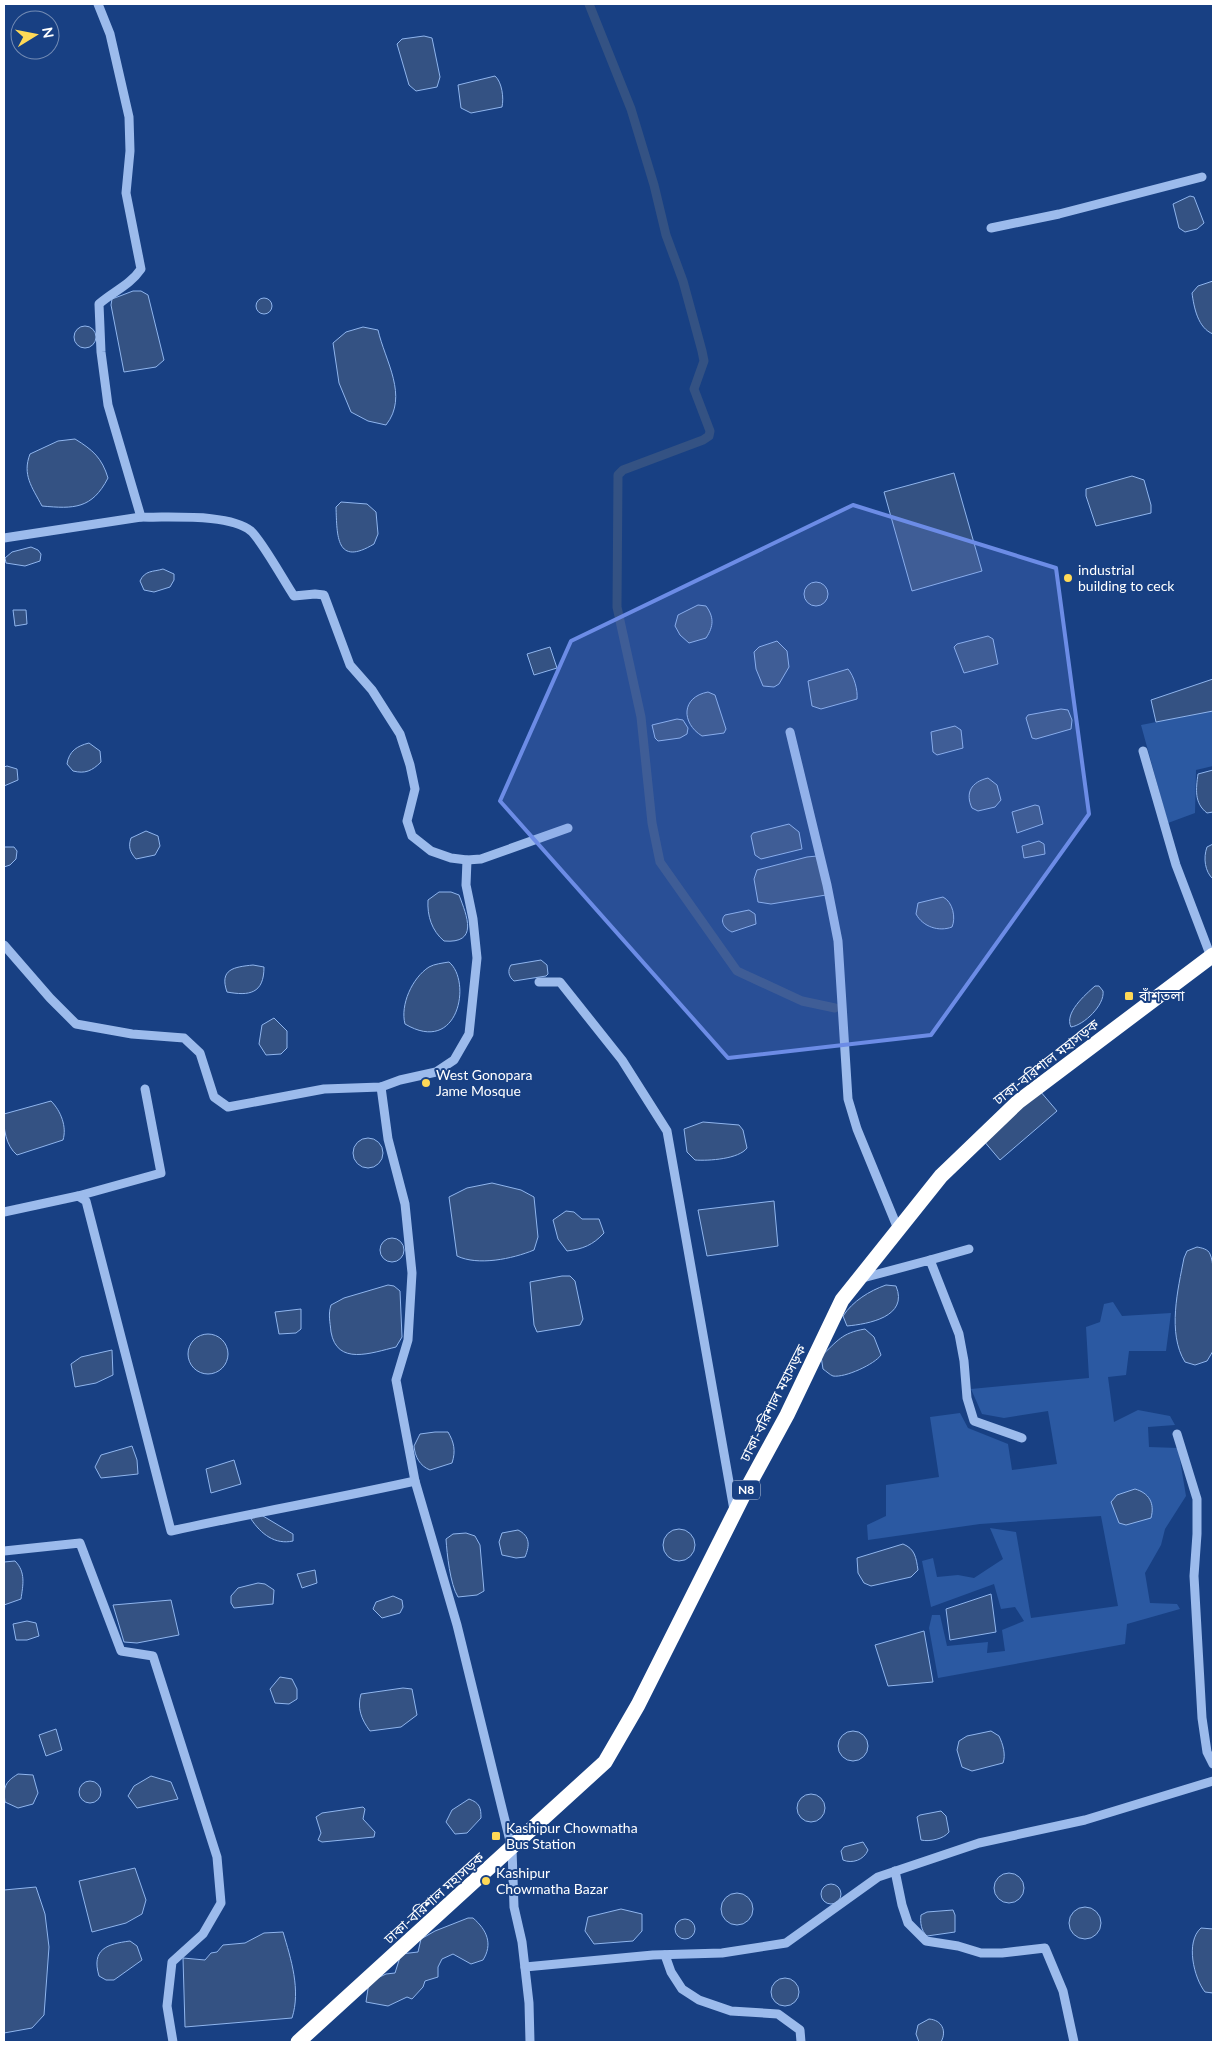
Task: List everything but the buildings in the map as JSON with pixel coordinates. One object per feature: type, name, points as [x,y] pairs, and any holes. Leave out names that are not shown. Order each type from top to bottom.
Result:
[{"type":"highway","name":"ঢাকা-বরিশাল মহাসড়ক","points":[[298,2042],[512,1849],[605,1762],[638,1705],[735,1516],[745,1492],[787,1415],[842,1300],[941,1176],[1018,1102],[1212,956]]},
{"type":"street","points":[[98,4],[110,34],[129,117],[130,151],[126,193],[141,269],[133,281],[112,292],[99,304],[101,352],[108,405],[141,517]]},
{"type":"street","points":[[991,228],[1059,214],[1202,177]]},
{"type":"street","points":[[4,538],[141,517],[215,519],[236,523],[251,532],[294,596],[324,595],[350,665],[372,690],[400,734],[415,789],[407,822],[412,836],[431,851],[451,858],[467,860],[481,859],[568,828]]},
{"type":"street","points":[[790,732],[825,876],[838,941],[848,1099],[857,1129],[898,1229]]},
{"type":"street","points":[[1143,750],[1176,865],[1212,956]]},
{"type":"street","points":[[4,945],[50,998],[76,1024],[132,1034],[184,1038],[200,1053],[214,1097],[228,1107],[324,1089],[381,1087],[400,1080],[436,1072],[454,1060],[469,1034],[477,958],[473,919],[466,885],[467,860]]},
{"type":"street","points":[[539,982],[560,982],[622,1060],[667,1131],[735,1516]]},
{"type":"street","points":[[381,1087],[388,1139],[404,1204],[412,1273],[408,1340],[396,1380],[416,1481],[457,1625],[512,1849],[514,1907],[525,1967],[529,2003],[530,2042]]},
{"type":"street","points":[[4,1212],[78,1196],[162,1172],[146,1089]]},
{"type":"street","points":[[78,1196],[86,1201],[171,1531],[260,1511],[353,1495],[416,1481]]},
{"type":"street","points":[[856,1282],[858,1279],[969,1249]]},
{"type":"street","points":[[930,1260],[959,1334],[964,1361],[967,1398],[974,1421],[1022,1438]]},
{"type":"street","points":[[1176,1434],[1196,1499],[1197,1534],[1194,1576],[1202,1718],[1207,1752],[1213,1764]]},
{"type":"street","points":[[4,1551],[80,1543],[121,1651],[153,1656],[217,1857],[221,1902],[203,1934],[172,1962],[167,2006],[173,2042]]},
{"type":"street","points":[[525,1967],[665,1955],[722,1953],[786,1943],[878,1877],[979,1843],[1085,1820],[1213,1781]]},
{"type":"street","points":[[895,1871],[908,1923],[926,1941],[958,1946],[980,1953],[1002,1954],[1045,1948],[1063,1991],[1074,2042]]},
{"type":"street","points":[[665,1955],[682,1989],[694,1996],[731,2010],[778,2014],[800,2030],[800,2042]]},
{"type":"highlighted area","points":[[853,505],[1056,568],[1089,814],[931,1035],[728,1058],[500,801],[571,641]]},
{"type":"shaded area","points":[[424,36],[432,38],[440,77],[437,87],[416,91],[409,85],[397,44],[402,39]]},
{"type":"shaded area","points":[[495,76],[502,90],[502,107],[471,113],[461,108],[458,85]]},
{"type":"shaded area","points":[[1190,196],[1194,197],[1204,223],[1197,229],[1185,232],[1179,228],[1173,204]]},
{"type":"shaded area","points":[[1213,281],[1213,334],[1200,322],[1192,293],[1198,286]]},
{"type":"shaded area","points":[[133,291],[141,291],[148,295],[164,360],[156,367],[124,372],[111,305],[112,299]]},
{"type":"shaded area","points":[[264,298],[272,306],[264,314],[256,306]]},
{"type":"shaded area","points":[[85,326],[93,329],[96,337],[93,345],[85,348],[77,345],[74,337],[77,329]]},
{"type":"shaded area","points":[[363,327],[378,330],[393,378],[395,402],[393,414],[386,425],[368,421],[351,412],[339,383],[333,343],[346,332]]},
{"type":"shaded area","points":[[75,439],[96,455],[103,465],[108,478],[95,496],[81,505],[73,507],[42,506],[29,481],[27,468],[30,454],[58,441]]},
{"type":"shaded area","points":[[954,473],[982,571],[912,591],[884,492]]},
{"type":"shaded area","points":[[1132,476],[1144,480],[1151,505],[1151,513],[1096,526],[1086,496],[1086,489]]},
{"type":"shaded area","points":[[341,502],[367,504],[376,512],[378,534],[374,544],[352,552],[346,550],[341,545],[338,538],[336,507]]},
{"type":"shaded area","points":[[31,547],[38,550],[41,554],[40,561],[25,566],[6,563],[5,558],[12,552]]},
{"type":"shaded area","points":[[163,569],[174,574],[174,580],[170,587],[154,592],[144,590],[140,581],[142,577],[150,572]]},
{"type":"shaded area","points":[[816,582],[825,585],[828,594],[825,603],[816,606],[807,603],[804,594],[807,585]]},
{"type":"shaded area","points":[[698,605],[706,606],[711,614],[712,626],[706,638],[689,643],[680,635],[675,626],[678,615]]},
{"type":"shaded area","points":[[13,610],[26,610],[27,624],[15,626]]},
{"type":"shaded area","points":[[988,636],[993,639],[998,664],[964,673],[954,647],[957,644]]},
{"type":"shaded area","points":[[777,641],[787,651],[789,667],[779,684],[774,687],[763,686],[756,669],[754,652],[759,647]]},
{"type":"shaded area","points":[[550,647],[557,668],[534,675],[527,654]]},
{"type":"shaded area","points":[[848,669],[855,683],[857,699],[821,709],[812,706],[808,681]]},
{"type":"shaded area","points":[[1213,679],[1213,711],[1156,722],[1151,700]]},
{"type":"shaded area","points":[[708,692],[715,695],[726,729],[724,733],[702,736],[690,724],[687,711],[693,699]]},
{"type":"shaded area","points":[[1061,709],[1068,710],[1072,720],[1071,729],[1036,739],[1032,738],[1026,718],[1028,715]]},
{"type":"shaded area","points":[[1213,711],[1213,766],[1196,770],[1195,813],[1168,823],[1141,725]]},
{"type":"shaded area","points":[[677,719],[683,720],[688,728],[687,734],[680,738],[658,741],[655,738],[652,725]]},
{"type":"shaded area","points":[[955,726],[961,730],[963,748],[937,755],[933,752],[931,732]]},
{"type":"shaded area","points":[[89,743],[100,751],[101,762],[95,768],[88,771],[73,771],[67,764],[72,752]]},
{"type":"shaded area","points":[[4,767],[17,769],[18,780],[4,786]]},
{"type":"shaded area","points":[[1213,770],[1213,812],[1207,813],[1198,800],[1198,774]]},
{"type":"shaded area","points":[[988,778],[997,785],[1001,800],[995,807],[978,811],[972,808],[970,803],[971,789],[977,782]]},
{"type":"shaded area","points":[[1035,805],[1039,806],[1043,824],[1017,833],[1012,812]]},
{"type":"shaded area","points":[[789,824],[799,832],[802,849],[761,859],[755,855],[751,836],[753,833]]},
{"type":"shaded area","points":[[146,831],[158,836],[160,846],[155,855],[136,859],[130,849],[131,838]]},
{"type":"shaded area","points":[[1039,841],[1044,844],[1045,854],[1024,858],[1022,846]]},
{"type":"shaded area","points":[[1213,844],[1213,879],[1208,873],[1205,860],[1207,847]]},
{"type":"shaded area","points":[[4,847],[14,847],[17,851],[16,859],[10,865],[4,867]]},
{"type":"shaded area","points":[[817,856],[826,895],[771,904],[758,902],[754,879],[757,870]]},
{"type":"shaded area","points":[[439,892],[451,892],[459,895],[465,911],[468,927],[466,933],[462,938],[455,941],[444,941],[433,928],[429,917],[428,900]]},
{"type":"shaded area","points":[[943,897],[951,906],[954,919],[952,927],[937,929],[927,925],[916,914],[918,903]]},
{"type":"shaded area","points":[[749,910],[755,914],[756,924],[732,932],[724,925],[723,917],[725,915]]},
{"type":"shaded area","points":[[541,960],[547,965],[548,974],[546,976],[514,981],[510,976],[509,969],[511,965]]},
{"type":"shaded area","points":[[449,962],[456,971],[459,984],[459,998],[456,1012],[449,1023],[438,1030],[423,1031],[405,1024],[404,1009],[406,1001],[417,978],[431,966]]},
{"type":"shaded area","points":[[253,965],[264,967],[261,983],[258,988],[242,994],[227,992],[225,978],[227,974],[234,968]]},
{"type":"shaded area","points":[[1095,986],[1099,986],[1103,991],[1101,1002],[1093,1014],[1071,1027],[1070,1016],[1073,1010],[1081,999]]},
{"type":"shaded area","points":[[274,1018],[287,1031],[287,1048],[281,1054],[266,1055],[259,1044],[262,1025]]},
{"type":"shaded area","points":[[1040,1091],[1057,1111],[1000,1160],[983,1140]]},
{"type":"shaded area","points":[[51,1101],[58,1109],[62,1119],[63,1140],[17,1155],[10,1147],[6,1136],[4,1114]]},
{"type":"shaded area","points":[[703,1122],[739,1125],[743,1130],[747,1148],[743,1152],[731,1157],[715,1160],[695,1160],[687,1152],[684,1129]]},
{"type":"shaded area","points":[[368,1138],[374,1139],[382,1147],[382,1159],[374,1167],[368,1168],[362,1167],[354,1159],[353,1153],[354,1147],[362,1139]]},
{"type":"shaded area","points":[[492,1183],[521,1190],[534,1197],[538,1237],[534,1250],[516,1256],[485,1261],[475,1261],[457,1256],[449,1197],[467,1188]]},
{"type":"shaded area","points":[[774,1201],[778,1246],[707,1256],[698,1210]]},
{"type":"shaded area","points":[[566,1211],[574,1212],[582,1219],[599,1219],[604,1233],[587,1246],[567,1251],[558,1239],[553,1220]]},
{"type":"shaded area","points":[[392,1238],[401,1241],[404,1250],[401,1259],[392,1262],[383,1259],[380,1250],[383,1241]]},
{"type":"shaded area","points":[[1197,1247],[1208,1251],[1212,1261],[1214,1315],[1213,1351],[1207,1361],[1195,1365],[1185,1362],[1176,1338],[1175,1325],[1177,1297],[1184,1258],[1187,1251]]},
{"type":"shaded area","points":[[570,1276],[575,1281],[583,1319],[580,1325],[537,1332],[534,1325],[530,1282]]},
{"type":"shaded area","points":[[388,1285],[394,1286],[400,1291],[402,1337],[396,1347],[366,1354],[348,1353],[340,1350],[334,1343],[331,1332],[329,1315],[331,1305],[344,1298]]},
{"type":"shaded area","points":[[886,1285],[896,1286],[897,1305],[892,1312],[875,1321],[847,1326],[843,1316],[852,1306],[868,1293]]},
{"type":"shaded area","points":[[1113,1302],[1122,1316],[1171,1313],[1166,1351],[1129,1351],[1126,1375],[1108,1377],[1114,1422],[1138,1410],[1170,1416],[1175,1425],[1148,1427],[1149,1447],[1178,1448],[1186,1496],[1165,1529],[1161,1545],[1145,1573],[1150,1603],[1177,1604],[1180,1609],[1127,1624],[1125,1644],[938,1678],[929,1628],[932,1615],[940,1615],[947,1646],[988,1642],[987,1653],[1005,1651],[1002,1630],[1024,1621],[1015,1607],[1001,1609],[994,1584],[931,1607],[922,1561],[933,1558],[937,1577],[958,1575],[974,1578],[1003,1559],[990,1528],[1016,1532],[1031,1618],[1118,1606],[1101,1516],[980,1524],[868,1540],[867,1525],[886,1516],[886,1485],[939,1477],[930,1417],[960,1413],[968,1428],[1008,1444],[1012,1470],[1057,1464],[1048,1411],[1004,1418],[982,1414],[971,1389],[1089,1378],[1086,1327],[1100,1322],[1104,1304]]},
{"type":"shaded area","points":[[301,1309],[301,1329],[296,1333],[279,1334],[275,1312]]},
{"type":"shaded area","points":[[865,1329],[874,1337],[881,1355],[878,1359],[859,1370],[845,1375],[833,1376],[823,1369],[821,1356],[845,1335]]},
{"type":"shaded area","points":[[212,1334],[219,1337],[225,1343],[228,1354],[227,1362],[219,1371],[212,1374],[204,1374],[197,1371],[189,1362],[188,1350],[191,1343],[200,1335]]},
{"type":"shaded area","points":[[112,1350],[113,1375],[96,1383],[75,1387],[71,1364],[81,1357]]},
{"type":"shaded area","points":[[448,1432],[453,1443],[454,1454],[452,1463],[430,1470],[419,1461],[414,1446],[420,1434]]},
{"type":"shaded area","points":[[132,1446],[137,1460],[138,1474],[101,1478],[95,1467],[101,1455]]},
{"type":"shaded area","points":[[234,1460],[241,1484],[211,1493],[206,1469]]},
{"type":"shaded area","points":[[1135,1489],[1144,1493],[1150,1499],[1152,1508],[1151,1518],[1126,1525],[1119,1523],[1111,1502],[1117,1495]]},
{"type":"shaded area","points":[[257,1515],[263,1516],[293,1534],[293,1541],[274,1540],[264,1534],[251,1519]]},
{"type":"shaded area","points":[[679,1529],[691,1533],[695,1545],[691,1557],[679,1561],[667,1557],[663,1545],[667,1533]]},
{"type":"shaded area","points":[[518,1530],[525,1535],[528,1541],[525,1557],[516,1558],[502,1555],[499,1542],[502,1533]]},
{"type":"shaded area","points":[[466,1533],[475,1536],[480,1545],[484,1591],[477,1595],[458,1597],[451,1577],[446,1539],[453,1534]]},
{"type":"shaded area","points":[[903,1544],[910,1548],[916,1561],[918,1570],[911,1577],[871,1586],[864,1583],[858,1573],[857,1558]]},
{"type":"shaded area","points":[[15,1561],[22,1574],[21,1599],[4,1605],[4,1562]]},
{"type":"shaded area","points":[[315,1570],[317,1583],[302,1588],[297,1574]]},
{"type":"shaded area","points":[[258,1583],[265,1584],[274,1590],[273,1604],[234,1608],[231,1603],[231,1596],[238,1588]]},
{"type":"shaded area","points":[[991,1594],[996,1632],[950,1640],[946,1609]]},
{"type":"shaded area","points":[[393,1596],[402,1600],[403,1607],[400,1613],[382,1618],[373,1609],[376,1602]]},
{"type":"shaded area","points":[[171,1600],[179,1635],[137,1643],[124,1642],[113,1605]]},
{"type":"shaded area","points":[[27,1621],[36,1623],[39,1636],[27,1640],[16,1640],[13,1624]]},
{"type":"shaded area","points":[[924,1631],[933,1682],[888,1686],[875,1645]]},
{"type":"shaded area","points":[[280,1677],[292,1679],[297,1689],[297,1699],[289,1704],[275,1703],[270,1689]]},
{"type":"shaded area","points":[[403,1688],[412,1689],[417,1715],[401,1727],[370,1731],[361,1713],[359,1704],[361,1694]]},
{"type":"shaded area","points":[[56,1729],[62,1750],[46,1756],[39,1735]]},
{"type":"shaded area","points":[[853,1731],[859,1732],[867,1740],[867,1752],[859,1760],[853,1761],[847,1760],[839,1752],[838,1746],[839,1740],[847,1732]]},
{"type":"shaded area","points":[[991,1731],[999,1736],[1002,1742],[1003,1763],[972,1771],[962,1767],[957,1750],[959,1741],[967,1736]]},
{"type":"shaded area","points":[[18,1774],[33,1775],[38,1793],[33,1804],[18,1808],[5,1802],[4,1792],[8,1782]]},
{"type":"shaded area","points":[[151,1776],[171,1782],[178,1799],[137,1808],[128,1796],[134,1786]]},
{"type":"shaded area","points":[[90,1781],[98,1784],[101,1792],[98,1800],[90,1803],[82,1800],[79,1792],[82,1784]]},
{"type":"shaded area","points":[[811,1794],[821,1798],[825,1808],[821,1818],[811,1822],[801,1818],[797,1808],[801,1798]]},
{"type":"shaded area","points":[[469,1799],[476,1802],[479,1806],[481,1818],[467,1833],[455,1834],[446,1822],[452,1810]]},
{"type":"shaded area","points":[[363,1807],[365,1809],[363,1819],[375,1832],[374,1837],[322,1842],[318,1840],[321,1833],[316,1817],[322,1813]]},
{"type":"shaded area","points":[[941,1811],[946,1816],[949,1832],[936,1839],[921,1840],[917,1817]]},
{"type":"shaded area","points":[[863,1842],[868,1850],[861,1859],[854,1861],[843,1860],[841,1851],[844,1847]]},
{"type":"shaded area","points":[[135,1868],[146,1900],[142,1914],[126,1923],[92,1932],[79,1881]]},
{"type":"shaded area","points":[[1009,1873],[1019,1878],[1024,1888],[1019,1898],[1009,1903],[999,1898],[994,1888],[999,1878]]},
{"type":"shaded area","points":[[831,1884],[838,1887],[841,1894],[838,1901],[831,1904],[824,1901],[821,1894],[824,1887]]},
{"type":"shaded area","points":[[36,1887],[45,1914],[49,1947],[44,2015],[32,2028],[4,2033],[4,1890]]},
{"type":"shaded area","points":[[737,1893],[743,1894],[748,1898],[752,1903],[752,1915],[748,1920],[743,1924],[737,1925],[731,1924],[726,1920],[722,1915],[721,1909],[722,1903],[726,1898],[731,1894]]},
{"type":"shaded area","points":[[1085,1907],[1091,1908],[1096,1912],[1100,1917],[1100,1929],[1096,1934],[1091,1938],[1085,1939],[1079,1938],[1074,1934],[1070,1929],[1069,1923],[1070,1917],[1074,1912],[1079,1908]]},
{"type":"shaded area","points":[[621,1909],[642,1914],[642,1931],[633,1941],[594,1944],[585,1931],[588,1917]]},
{"type":"shaded area","points":[[953,1910],[955,1915],[955,1932],[927,1936],[923,1932],[921,1915],[927,1912]]},
{"type":"shaded area","points":[[468,1918],[473,1918],[485,1932],[488,1948],[483,1960],[471,1964],[453,1954],[442,1959],[438,1967],[438,1977],[425,1981],[423,1987],[412,1999],[407,1997],[388,2006],[366,2002],[369,1982],[386,1974],[395,1973],[401,1954],[418,1952],[421,1939],[435,1931]]},
{"type":"shaded area","points":[[681,1919],[689,1919],[695,1925],[695,1933],[689,1939],[681,1939],[675,1933],[675,1925]]},
{"type":"shaded area","points":[[1201,1928],[1213,1929],[1213,1993],[1205,1992],[1201,1986],[1193,1960],[1193,1942]]},
{"type":"shaded area","points":[[283,1932],[294,1975],[296,1997],[292,2018],[185,2027],[183,1958],[205,1960],[211,1953],[217,1952],[223,1945],[245,1943],[264,1933]]},
{"type":"shaded area","points":[[130,1941],[137,1946],[142,1960],[114,1980],[106,1980],[99,1976],[97,1960],[99,1954],[108,1946]]},
{"type":"shaded area","points":[[785,1978],[795,1982],[799,1992],[795,2002],[785,2006],[775,2002],[771,1992],[775,1982]]},
{"type":"shaded area","points":[[929,2019],[937,2021],[942,2027],[943,2038],[941,2042],[919,2042],[916,2034],[918,2025]]},
{"type":"waterway","points":[[589,4],[631,109],[654,185],[666,235],[683,281],[704,361],[694,389],[710,431],[709,436],[703,440],[623,470],[618,475],[617,607],[641,717],[652,823],[660,862],[737,971],[802,1001],[835,1008]]},
{"type":"place","name":"industrial building to ceck","points":[[1068,578]]},
{"type":"place","name":"বাঁশতলা","points":[[1129,996]]},
{"type":"place","name":"West Gonopara Jame Mosque","points":[[426,1083]]},
{"type":"place","name":"Kashipur Chowmatha Bus Station","points":[[496,1836]]},
{"type":"place","name":"Kashipur Chowmatha Bazar","points":[[486,1881]]}]
